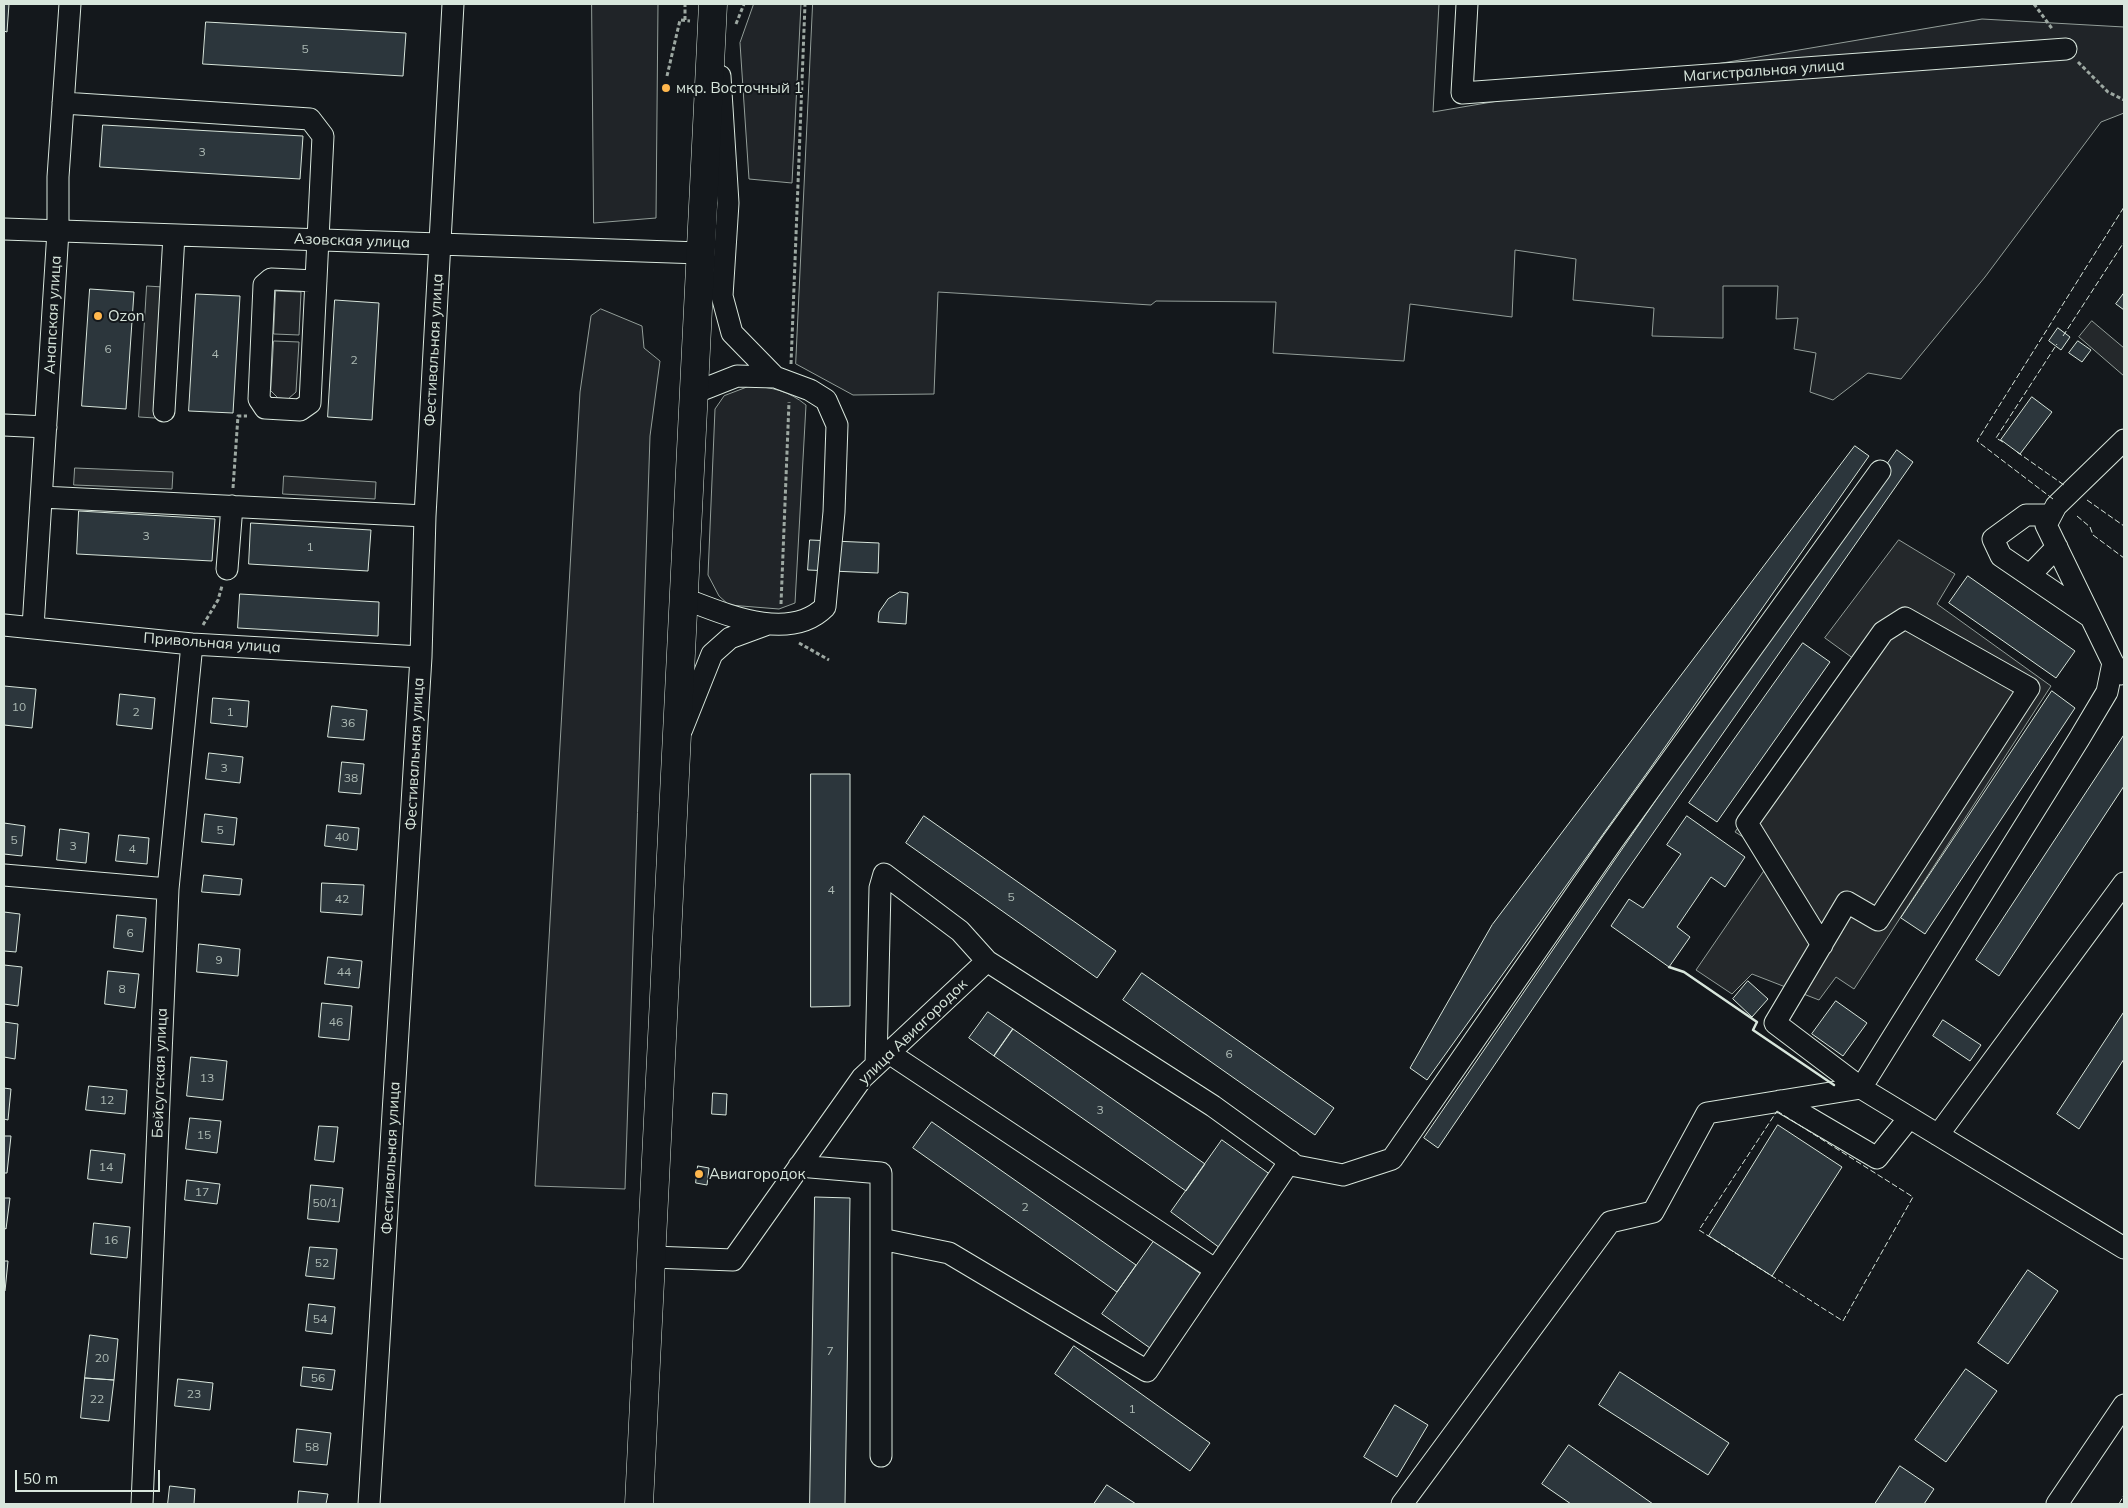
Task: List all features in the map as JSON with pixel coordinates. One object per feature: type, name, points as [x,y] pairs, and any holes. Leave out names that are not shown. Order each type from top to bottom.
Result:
[{"type":"main road","points":[[639,1504],[678,739],[700,253],[714,4]]},
{"type":"street","name":"Анапская улица","points":[[32,627],[42,497],[58,231],[58,177],[70,4]]},
{"type":"street","name":"Фестивальная улица","points":[[370,1504],[421,657],[425,516],[453,4]]},
{"type":"street","points":[[714,4],[728,203],[722,296],[732,333],[783,379]]},
{"type":"street","name":"Магистральная улица","points":[[1467,4],[1462,93],[2066,49]]},
{"type":"street","points":[[63,104],[310,119],[323,136],[318,240],[316,281],[310,403],[300,410],[265,408],[259,399],[264,285],[271,279],[316,281]]},
{"type":"street","name":"Азовская улица","points":[[4,229],[700,253]]},
{"type":"street","points":[[164,411],[174,235]]},
{"type":"street","points":[[678,739],[712,654],[730,638],[775,624],[814,617],[825,606],[834,512],[837,424],[826,400],[810,390],[783,379],[737,376],[694,393]]},
{"type":"street","points":[[4,425],[46,427]]},
{"type":"street","points":[[1402,1504],[1610,1222],[1653,1212],[1707,1113],[1861,1088],[2079,739],[2119,670],[2090,616],[2046,525],[2056,506],[2081,479],[2124,440]]},
{"type":"street","points":[[1216,1270],[882,1059],[880,888],[884,874],[960,930],[987,961],[1213,1106],[1296,1166],[1343,1175],[1392,1159],[1612,842],[1880,471]]},
{"type":"street","points":[[42,497],[425,516]]},
{"type":"street","points":[[227,569],[232,506]]},
{"type":"street","points":[[2051,515],[2026,515],[1992,539],[2001,556],[2090,616]]},
{"type":"street","points":[[2030,575],[2057,547]]},
{"type":"street","points":[[684,599],[724,614],[775,624]]},
{"type":"street","points":[[1822,945],[1747,824],[1883,632],[1905,618],[2028,688],[1878,920],[1847,902],[1822,945],[1775,1024],[1861,1088],[2124,1248]]},
{"type":"street","name":"Привольная улица","points":[[4,625],[192,644],[421,657]]},
{"type":"street","name":"Бейсугская улица","points":[[142,1504],[168,889],[192,644]]},
{"type":"street","points":[[4,876],[168,889]]},
{"type":"street","points":[[1938,1135],[2124,883]]},
{"type":"street","name":"улица Авиагородок","points":[[652,1257],[733,1260],[862,1078],[987,961]]},
{"type":"street","points":[[1780,1101],[1877,1158],[1909,1118]]},
{"type":"street","points":[[881,1239],[949,1253],[1147,1371],[1290,1162]]},
{"type":"street","points":[[800,1166],[880,1173],[881,1456]]},
{"type":"street","points":[[2057,1504],[2124,1405]]},
{"type":"path","points":[[685,4],[685,20]]},
{"type":"path","points":[[805,4],[783,379],[775,624],[783,633],[829,660]]},
{"type":"path","points":[[232,506],[238,416],[252,416],[262,403]]},
{"type":"path","points":[[192,644],[218,600],[227,569]]},
{"type":"shaded area","points":[[592,4],[658,4],[656,218],[594,223]]},
{"type":"shaded area","points":[[754,4],[801,4],[792,183],[749,179],[740,43]]},
{"type":"shaded area","points":[[813,4],[1439,4],[1433,112],[1982,19],[2124,27],[2124,113],[2101,122],[1985,277],[1901,379],[1868,373],[1833,400],[1810,392],[1816,353],[1794,349],[1798,318],[1776,319],[1778,286],[1723,286],[1723,338],[1652,336],[1654,308],[1573,300],[1576,259],[1515,250],[1512,317],[1410,304],[1404,361],[1273,353],[1276,302],[1156,301],[1151,305],[938,292],[934,394],[853,395],[796,364]]},
{"type":"shaded area","points":[[147,286],[163,287],[155,418],[139,417]]},
{"type":"shaded area","points":[[276,291],[301,292],[299,335],[274,334]]},
{"type":"shaded area","points":[[601,309],[642,326],[644,348],[660,361],[650,436],[625,1189],[535,1186],[580,392],[591,316]]},
{"type":"shaded area","points":[[2092,321],[2124,348],[2124,376],[2079,337]]},
{"type":"shaded area","points":[[274,341],[299,342],[296,392],[288,399],[278,398],[271,391]]},
{"type":"shaded area","points":[[750,386],[766,387],[780,391],[793,396],[806,405],[795,603],[779,609],[729,605],[719,596],[708,575],[715,409],[724,396]]},
{"type":"shaded area","points":[[75,468],[173,472],[172,489],[74,485]]},
{"type":"shaded area","points":[[284,476],[376,482],[375,499],[283,494]]},
{"type":"shaded area","points":[[1899,540],[1955,574],[1937,604],[2051,686],[1854,989],[1836,977],[1819,1000],[1752,974],[1732,994],[1696,970],[1774,856],[1735,832],[1854,659],[1825,638]]},
{"type":"building","points":[[4,4],[9,4],[7,32],[4,31]]},
{"type":"building","points":[[206,22],[406,33],[403,76],[203,64]]},
{"type":"building","points":[[103,125],[303,136],[300,179],[100,167]]},
{"type":"building","points":[[90,289],[134,292],[126,409],[82,406]]},
{"type":"building","points":[[2124,293],[2124,310],[2116,304]]},
{"type":"building","points":[[196,294],[240,296],[233,413],[189,411]]},
{"type":"building","points":[[335,300],[379,303],[372,420],[328,417]]},
{"type":"building","points":[[2058,328],[2070,337],[2061,350],[2049,341]]},
{"type":"building","points":[[2078,341],[2091,350],[2082,362],[2069,353]]},
{"type":"building","points":[[2032,397],[2052,412],[2020,454],[2001,440]]},
{"type":"building","points":[[1855,446],[1869,456],[1649,770],[1427,1080],[1410,1068],[1492,925]]},
{"type":"building","points":[[1897,450],[1913,462],[1623,876],[1438,1148],[1424,1138]]},
{"type":"building","points":[[79,511],[215,519],[212,561],[77,554]]},
{"type":"building","points":[[251,523],[371,530],[368,571],[249,564]]},
{"type":"building","points":[[810,540],[879,543],[878,573],[808,570]]},
{"type":"building","points":[[1968,576],[2075,651],[2056,678],[1949,603]]},
{"type":"building","points":[[900,592],[908,593],[906,624],[878,622],[879,612],[888,599]]},
{"type":"building","points":[[240,594],[379,602],[378,636],[238,628]]},
{"type":"building","points":[[1803,643],[1830,662],[1717,822],[1689,803]]},
{"type":"building","points":[[4,686],[36,689],[32,728],[4,725]]},
{"type":"building","points":[[2052,691],[2075,708],[1925,934],[1901,918]]},
{"type":"building","points":[[120,694],[155,698],[152,729],[117,725]]},
{"type":"building","points":[[213,698],[249,701],[247,727],[211,723]]},
{"type":"building","points":[[332,706],[367,710],[364,740],[328,737]]},
{"type":"building","points":[[2124,735],[2124,786],[1999,976],[1976,960]]},
{"type":"building","points":[[209,753],[243,757],[240,783],[206,779]]},
{"type":"building","points":[[342,762],[364,764],[361,794],[339,792]]},
{"type":"building","points":[[811,774],[850,774],[850,1006],[811,1007]]},
{"type":"building","points":[[205,814],[237,818],[234,845],[202,842]]},
{"type":"building","points":[[924,816],[1116,951],[1097,978],[906,843]]},
{"type":"building","points":[[1687,816],[1745,857],[1725,887],[1711,877],[1677,927],[1690,937],[1669,967],[1611,926],[1629,899],[1643,908],[1681,854],[1667,845]]},
{"type":"building","points":[[4,823],[25,826],[22,856],[4,854]]},
{"type":"building","points":[[327,825],[359,828],[357,850],[325,846]]},
{"type":"building","points":[[60,829],[89,833],[86,863],[57,860]]},
{"type":"building","points":[[119,835],[149,838],[147,864],[116,861]]},
{"type":"building","points":[[204,875],[242,879],[240,895],[202,892]]},
{"type":"building","points":[[322,883],[364,885],[362,915],[321,912]]},
{"type":"building","points":[[4,912],[20,914],[16,952],[4,951]]},
{"type":"building","points":[[117,915],[146,918],[143,952],[114,948]]},
{"type":"building","points":[[199,944],[240,949],[238,976],[197,972]]},
{"type":"building","points":[[328,957],[362,961],[359,988],[325,984]]},
{"type":"building","points":[[4,965],[22,967],[18,1006],[4,1004]]},
{"type":"building","points":[[108,971],[139,974],[135,1008],[105,1004]]},
{"type":"building","points":[[1142,973],[1334,1108],[1315,1135],[1123,1000]]},
{"type":"building","points":[[1748,981],[1768,999],[1752,1017],[1733,999]]},
{"type":"building","points":[[1836,1001],[1867,1023],[1843,1056],[1812,1034]]},
{"type":"building","points":[[322,1003],[352,1006],[349,1040],[319,1037]]},
{"type":"building","points":[[988,1012],[1013,1029],[994,1056],[969,1038]]},
{"type":"building","points":[[2124,1012],[2124,1059],[2079,1129],[2057,1114]]},
{"type":"building","points":[[1943,1020],[1981,1045],[1970,1061],[1933,1036]]},
{"type":"building","points":[[4,1022],[18,1024],[15,1059],[4,1057]]},
{"type":"building","points":[[1013,1029],[1205,1164],[1186,1191],[994,1056]]},
{"type":"building","points":[[191,1057],[227,1061],[223,1100],[187,1096]]},
{"type":"building","points":[[89,1086],[127,1090],[125,1114],[86,1110]]},
{"type":"building","points":[[4,1088],[11,1089],[8,1120],[4,1119]]},
{"type":"building","points":[[713,1093],[727,1094],[726,1115],[712,1114]]},
{"type":"building","points":[[190,1118],[221,1121],[217,1153],[186,1149]]},
{"type":"building","points":[[932,1122],[1136,1265],[1117,1292],[913,1148]]},
{"type":"building","points":[[1778,1125],[1842,1167],[1772,1276],[1709,1236]]},
{"type":"building","points":[[319,1126],[338,1127],[334,1162],[315,1160]]},
{"type":"building","points":[[4,1136],[11,1136],[7,1173],[4,1173]]},
{"type":"building","points":[[1222,1140],[1271,1175],[1220,1248],[1171,1212]]},
{"type":"building","points":[[91,1150],[125,1154],[122,1183],[88,1179]]},
{"type":"building","points":[[698,1166],[709,1168],[707,1185],[696,1183]]},
{"type":"building","points":[[187,1180],[220,1184],[217,1204],[185,1200]]},
{"type":"building","points":[[311,1185],[343,1188],[339,1222],[308,1219]]},
{"type":"building","points":[[815,1197],[850,1198],[845,1504],[810,1504]]},
{"type":"building","points":[[4,1198],[10,1198],[6,1229],[4,1228]]},
{"type":"building","points":[[94,1223],[130,1227],[127,1258],[91,1254]]},
{"type":"building","points":[[1154,1241],[1201,1274],[1150,1348],[1102,1314]]},
{"type":"building","points":[[310,1247],[337,1249],[334,1279],[306,1276]]},
{"type":"building","points":[[4,1261],[8,1261],[5,1291],[4,1291]]},
{"type":"building","points":[[2028,1270],[2058,1291],[2008,1364],[1978,1343]]},
{"type":"building","points":[[309,1304],[335,1307],[332,1334],[306,1331]]},
{"type":"building","points":[[90,1335],[118,1339],[114,1380],[85,1378]]},
{"type":"building","points":[[1074,1346],[1210,1443],[1190,1471],[1055,1374]]},
{"type":"building","points":[[303,1367],[335,1370],[332,1390],[301,1386]]},
{"type":"building","points":[[1966,1369],[1997,1391],[1946,1462],[1915,1440]]},
{"type":"building","points":[[1620,1372],[1729,1443],[1708,1475],[1599,1405]]},
{"type":"building","points":[[85,1378],[114,1380],[109,1421],[81,1418]]},
{"type":"building","points":[[178,1379],[213,1383],[210,1410],[175,1406]]},
{"type":"building","points":[[1395,1405],[1428,1425],[1397,1477],[1364,1457]]},
{"type":"building","points":[[297,1429],[331,1433],[327,1465],[294,1462]]},
{"type":"building","points":[[1569,1445],[1653,1504],[1571,1504],[1542,1484]]},
{"type":"building","points":[[1900,1466],[1934,1489],[1924,1504],[1875,1504]]},
{"type":"building","points":[[1107,1485],[1136,1504],[1094,1504]]},
{"type":"building","points":[[170,1486],[195,1489],[194,1504],[168,1504]]},
{"type":"building","points":[[299,1491],[328,1494],[326,1504],[298,1504]]},
{"type":"fence","points":[[2053,499],[1977,441],[2124,207]]},
{"type":"fence","points":[[2063,336],[2124,242]]},
{"type":"fence","points":[[2003,442],[1996,438],[2057,344]]},
{"type":"fence","points":[[2017,452],[2064,485]]},
{"type":"fence","points":[[2087,500],[2124,526]]},
{"type":"fence","points":[[2077,516],[2090,527],[2093,535],[2124,558]]},
{"type":"fence","points":[[1777,1111],[1913,1197],[1843,1321],[1699,1230],[1777,1111]]},
{"type":"fence","points":[[2119,1504],[2124,1495]]},
{"type":"wall","points":[[1669,967],[1684,972],[1757,1022],[1753,1030],[1834,1085]]},
{"type":"place","name":"мкр. Восточный 1","points":[[666,88]]},
{"type":"place","name":"Ozon","points":[[98,316]]},
{"type":"place","name":"Авиагородок","points":[[699,1174]]}]
